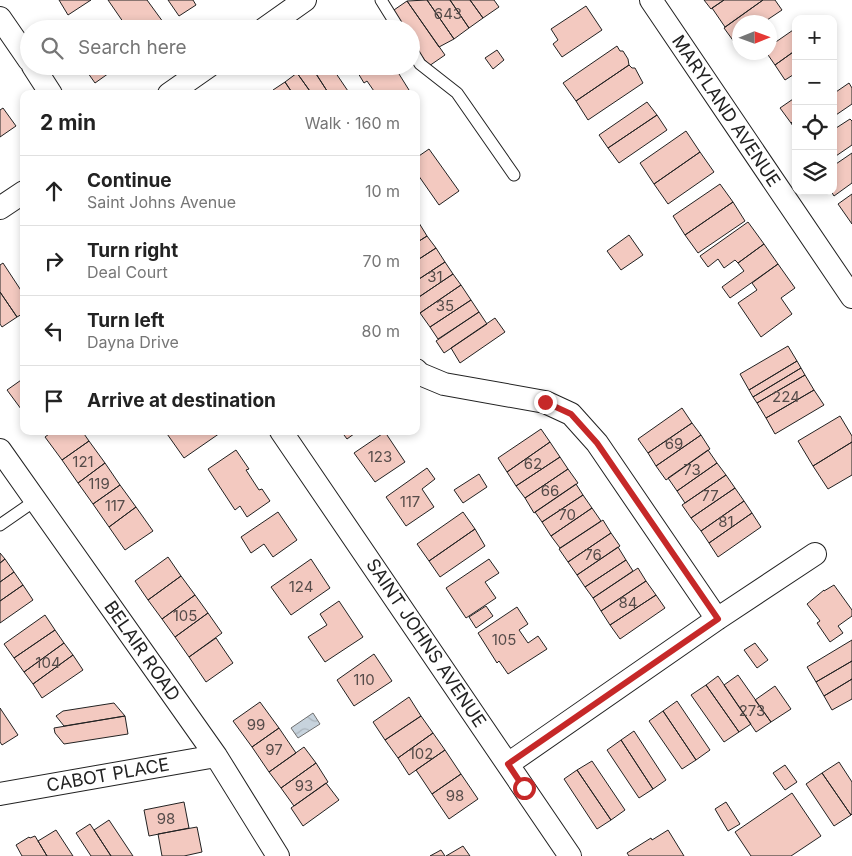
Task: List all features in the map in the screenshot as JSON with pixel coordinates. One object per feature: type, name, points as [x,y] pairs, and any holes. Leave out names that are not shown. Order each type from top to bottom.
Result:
[{"type":"street","points":[[270,20],[279,7],[305,0]]},
{"type":"street","name":"MARYLAND AVENUE","points":[[651,0],[852,297]]},
{"type":"street","points":[[0,18],[20,47]]},
{"type":"street","points":[[39,75],[48,90]]},
{"type":"street","points":[[175,90],[196,75]]},
{"type":"street","points":[[0,208],[20,195]]},
{"type":"street","points":[[420,374],[444,384],[545,402],[571,414],[597,443],[718,619]]},
{"type":"street","name":"SAINT JOHNS AVENUE","points":[[284,435],[570,856]]},
{"type":"street","name":"BELAIR ROAD","points":[[0,450],[216,756],[278,856]]},
{"type":"street","points":[[508,764],[718,619],[816,554]]},
{"type":"street","name":"CABOT PLACE","points":[[0,794],[216,756]]},
{"type":"lane","points":[[381,0],[393,20]]},
{"type":"lane","points":[[420,64],[457,93],[514,175]]},
{"type":"lane","points":[[0,525],[36,500]]},
{"type":"water","points":[[313,713],[320,724],[298,738],[291,728]]},
{"type":"building","points":[[59,0],[91,0],[68,15]]},
{"type":"building","points":[[108,0],[147,0],[162,20],[122,20]]},
{"type":"building","points":[[168,0],[193,0],[196,5],[179,16]]},
{"type":"building","points":[[427,0],[450,0],[469,28],[454,39]]},
{"type":"building","points":[[427,0],[454,39],[439,47],[407,1]]},
{"type":"building","points":[[450,0],[470,0],[483,18],[469,28]]},
{"type":"building","points":[[470,0],[494,0],[499,7],[483,18]]},
{"type":"building","points":[[704,0],[724,0],[711,9]]},
{"type":"building","points":[[724,0],[763,0],[742,15],[732,15],[732,22],[725,27],[712,8]]},
{"type":"building","points":[[763,0],[775,0],[782,10],[774,15],[742,15]]},
{"type":"building","points":[[407,1],[445,55],[429,66],[420,54],[420,20],[397,20],[391,12]]},
{"type":"building","points":[[586,6],[602,30],[562,57],[553,44],[558,40],[551,29]]},
{"type":"building","points":[[732,22],[732,39],[724,28]]},
{"type":"building","points":[[792,31],[792,53],[775,65],[772,60],[777,60],[777,41]]},
{"type":"building","points":[[617,46],[620,51],[623,51],[629,65],[576,101],[563,83]]},
{"type":"building","points":[[497,50],[504,60],[493,69],[485,58]]},
{"type":"building","points":[[792,53],[792,76],[785,80],[775,65]]},
{"type":"building","points":[[629,65],[635,68],[643,83],[588,120],[576,101]]},
{"type":"building","points":[[89,75],[106,75],[95,83]]},
{"type":"building","points":[[294,75],[298,75],[309,90],[290,90],[285,82]]},
{"type":"building","points":[[298,75],[317,75],[326,90],[309,90]]},
{"type":"building","points":[[317,75],[337,75],[347,90],[326,90]]},
{"type":"building","points":[[359,75],[400,75],[409,90],[373,90],[367,81],[364,83]]},
{"type":"building","points":[[285,82],[290,90],[273,90]]},
{"type":"building","points":[[849,83],[852,88],[852,104],[837,114],[837,105],[837,91]]},
{"type":"building","points":[[792,100],[792,122],[791,123],[780,108]]},
{"type":"building","points":[[647,102],[657,115],[608,148],[599,135]]},
{"type":"building","points":[[3,108],[16,126],[0,137],[0,110]]},
{"type":"building","points":[[657,115],[667,130],[619,163],[608,148]]},
{"type":"building","points":[[850,119],[852,121],[852,145],[837,155],[837,150],[837,127]]},
{"type":"building","points":[[686,131],[700,152],[654,184],[640,163]]},
{"type":"building","points":[[429,149],[459,191],[439,205],[420,178],[420,155]]},
{"type":"building","points":[[700,152],[714,172],[668,204],[654,184]]},
{"type":"building","points":[[852,153],[852,183],[837,194],[837,163]]},
{"type":"building","points":[[720,184],[733,202],[685,235],[673,216]]},
{"type":"building","points":[[852,194],[852,224],[838,204]]},
{"type":"building","points":[[733,202],[745,221],[698,253],[685,235]]},
{"type":"building","points":[[748,222],[764,244],[738,263],[735,260],[724,268],[718,259],[708,267],[700,256]]},
{"type":"building","points":[[420,225],[427,236],[420,240]]},
{"type":"building","points":[[629,235],[643,255],[621,270],[607,251]]},
{"type":"building","points":[[427,236],[436,248],[420,258],[420,240]]},
{"type":"building","points":[[764,244],[778,264],[730,298],[722,287],[744,271],[738,263]]},
{"type":"building","points":[[436,248],[445,262],[420,278],[420,258]]},
{"type":"building","points":[[445,262],[453,274],[420,296],[420,278]]},
{"type":"building","points":[[3,263],[20,289],[20,315],[17,317],[0,292],[0,265]]},
{"type":"building","points":[[778,264],[795,288],[781,298],[792,314],[761,337],[738,303],[757,290],[752,283]]},
{"type":"building","points":[[453,274],[461,285],[420,313],[420,296]]},
{"type":"building","points":[[461,285],[471,300],[430,327],[420,313]]},
{"type":"building","points":[[0,292],[17,317],[2,327],[0,324]]},
{"type":"building","points":[[471,300],[479,312],[438,339],[430,327]]},
{"type":"building","points":[[479,312],[487,324],[444,353],[436,341]]},
{"type":"building","points":[[495,318],[505,332],[460,363],[451,348]]},
{"type":"building","points":[[788,346],[797,361],[749,390],[740,374]]},
{"type":"building","points":[[797,361],[801,368],[753,397],[749,390]]},
{"type":"building","points":[[801,368],[805,375],[757,403],[753,397]]},
{"type":"building","points":[[805,375],[814,390],[766,418],[757,403]]},
{"type":"building","points":[[20,381],[20,408],[7,390]]},
{"type":"building","points":[[814,390],[824,405],[775,434],[766,418]]},
{"type":"building","points":[[682,408],[692,423],[648,453],[638,439]]},
{"type":"building","points":[[840,416],[852,436],[852,442],[813,466],[798,441]]},
{"type":"building","points":[[692,423],[701,435],[656,466],[648,453]]},
{"type":"building","points":[[541,429],[550,442],[507,472],[498,458]]},
{"type":"building","points":[[48,435],[85,435],[89,441],[62,460],[45,437]]},
{"type":"building","points":[[168,435],[217,435],[184,458]]},
{"type":"building","points":[[344,435],[352,435],[347,439]]},
{"type":"building","points":[[381,435],[387,435],[405,462],[375,482],[354,453]]},
{"type":"building","points":[[701,435],[710,449],[666,480],[656,466]]},
{"type":"building","points":[[89,441],[105,463],[78,483],[62,460]]},
{"type":"building","points":[[550,442],[560,457],[516,486],[507,472]]},
{"type":"building","points":[[852,442],[852,475],[828,489],[813,466]]},
{"type":"building","points":[[236,450],[249,469],[246,470],[259,490],[262,489],[270,501],[247,517],[240,506],[235,510],[208,469]]},
{"type":"building","points":[[708,450],[717,463],[677,491],[668,478]]},
{"type":"building","points":[[560,457],[568,469],[525,498],[516,486]]},
{"type":"building","points":[[105,463],[120,485],[93,504],[78,483]]},
{"type":"building","points":[[717,463],[726,475],[685,503],[677,491]]},
{"type":"building","points":[[427,468],[435,479],[422,489],[434,507],[406,526],[386,497]]},
{"type":"building","points":[[568,469],[578,483],[534,513],[525,498]]},
{"type":"building","points":[[479,474],[487,487],[463,503],[454,490]]},
{"type":"building","points":[[726,475],[735,488],[691,518],[682,505]]},
{"type":"building","points":[[576,484],[583,495],[542,522],[535,512]]},
{"type":"building","points":[[120,485],[136,507],[109,527],[93,504]]},
{"type":"building","points":[[735,488],[744,501],[701,531],[691,518]]},
{"type":"building","points":[[583,495],[592,508],[551,536],[542,522]]},
{"type":"building","points":[[744,501],[752,513],[709,543],[701,531]]},
{"type":"building","points":[[136,507],[153,531],[125,550],[109,527]]},
{"type":"building","points":[[592,508],[601,521],[560,548],[551,536]]},
{"type":"building","points":[[278,512],[297,540],[273,557],[264,544],[251,553],[241,537]]},
{"type":"building","points":[[463,512],[475,529],[429,561],[417,544]]},
{"type":"building","points":[[752,513],[761,527],[718,557],[709,543]]},
{"type":"building","points":[[603,520],[611,533],[568,562],[559,549]]},
{"type":"building","points":[[475,529],[485,546],[440,577],[429,561]]},
{"type":"building","points":[[611,533],[620,546],[577,575],[568,562]]},
{"type":"building","points":[[618,547],[626,560],[585,587],[577,575]]},
{"type":"building","points":[[0,553],[5,559],[0,563]]},
{"type":"building","points":[[168,557],[181,576],[148,600],[135,581]]},
{"type":"building","points":[[5,559],[14,572],[0,582],[0,563]]},
{"type":"building","points":[[311,559],[330,588],[291,615],[271,587]]},
{"type":"building","points":[[489,559],[499,573],[485,582],[496,598],[466,618],[446,588]]},
{"type":"building","points":[[626,560],[633,571],[593,598],[585,587]]},
{"type":"building","points":[[638,568],[646,581],[601,611],[593,598]]},
{"type":"building","points":[[14,572],[23,585],[0,601],[0,582]]},
{"type":"building","points":[[181,576],[195,595],[162,619],[148,600]]},
{"type":"building","points":[[646,581],[656,595],[610,625],[601,611]]},
{"type":"building","points":[[23,585],[33,600],[0,623],[0,601]]},
{"type":"building","points":[[834,585],[852,610],[852,616],[838,626],[843,633],[830,642],[817,623],[820,621],[807,604],[824,590]]},
{"type":"building","points":[[195,595],[208,613],[175,637],[162,619]]},
{"type":"building","points":[[656,595],[665,608],[620,639],[610,625]]},
{"type":"building","points":[[339,601],[363,637],[325,662],[308,637],[327,625],[320,614]]},
{"type":"building","points":[[486,606],[493,616],[476,628],[469,617]]},
{"type":"building","points":[[517,607],[528,624],[519,630],[528,643],[538,636],[547,649],[508,674],[499,661],[497,663],[478,633]]},
{"type":"building","points":[[208,613],[222,633],[189,657],[175,637]]},
{"type":"building","points":[[45,615],[55,630],[14,658],[4,644]]},
{"type":"building","points":[[55,630],[64,643],[24,672],[14,658]]},
{"type":"building","points":[[216,638],[233,663],[206,682],[189,657]]},
{"type":"building","points":[[852,640],[852,661],[816,682],[807,667]]},
{"type":"building","points":[[64,643],[73,655],[33,684],[24,672]]},
{"type":"building","points":[[755,643],[768,660],[757,668],[744,650]]},
{"type":"building","points":[[374,654],[392,681],[354,706],[337,680]]},
{"type":"building","points":[[73,655],[83,670],[42,698],[33,684]]},
{"type":"building","points":[[852,661],[852,679],[824,696],[816,682]]},
{"type":"building","points":[[738,675],[771,722],[756,732],[724,685]]},
{"type":"building","points":[[718,676],[751,724],[739,732],[706,685]]},
{"type":"building","points":[[852,679],[852,699],[832,710],[824,696]]},
{"type":"building","points":[[706,685],[739,732],[724,742],[691,695]]},
{"type":"building","points":[[775,686],[791,709],[771,722],[755,700]]},
{"type":"building","points":[[409,697],[421,716],[385,740],[373,722]]},
{"type":"building","points":[[677,701],[710,750],[696,760],[663,711]]},
{"type":"building","points":[[260,702],[279,728],[252,747],[233,721]]},
{"type":"building","points":[[114,703],[125,716],[64,726],[56,716],[63,711]]},
{"type":"building","points":[[0,708],[18,735],[2,745],[0,742]]},
{"type":"building","points":[[663,711],[696,760],[682,769],[649,721]]},
{"type":"building","points":[[125,716],[128,734],[64,744],[55,733],[54,728]]},
{"type":"building","points":[[421,716],[433,733],[398,758],[385,740]]},
{"type":"building","points":[[279,728],[296,753],[269,772],[252,747]]},
{"type":"building","points":[[634,731],[666,780],[653,789],[621,740]]},
{"type":"building","points":[[433,733],[445,750],[409,775],[398,758]]},
{"type":"building","points":[[621,740],[653,789],[639,798],[607,750]]},
{"type":"building","points":[[304,747],[316,763],[281,788],[269,772]]},
{"type":"building","points":[[445,750],[461,774],[432,794],[416,770]]},
{"type":"building","points":[[592,761],[625,810],[611,820],[577,770]]},
{"type":"building","points":[[839,762],[852,782],[851,815],[822,773]]},
{"type":"building","points":[[316,763],[328,782],[294,806],[281,788]]},
{"type":"building","points":[[785,765],[797,782],[785,790],[773,773]]},
{"type":"building","points":[[577,770],[611,820],[597,829],[564,779]]},
{"type":"building","points":[[822,773],[851,815],[834,826],[806,784]]},
{"type":"building","points":[[461,774],[478,799],[449,819],[432,794]]},
{"type":"building","points":[[326,783],[339,800],[303,826],[291,808]]},
{"type":"building","points":[[792,793],[821,836],[791,856],[751,856],[735,832]]},
{"type":"building","points":[[184,802],[189,828],[149,836],[144,810]]},
{"type":"building","points":[[726,802],[740,824],[728,831],[715,809]]},
{"type":"building","points":[[109,820],[133,856],[111,856],[94,830]]},
{"type":"building","points":[[90,824],[111,856],[91,856],[76,833]]},
{"type":"building","points":[[197,827],[202,852],[184,856],[162,856],[158,834]]},
{"type":"building","points":[[56,830],[73,856],[47,856],[38,841]]},
{"type":"building","points":[[668,830],[684,856],[629,856],[627,853],[651,838],[652,840]]},
{"type":"building","points":[[35,836],[47,856],[22,856],[16,845],[29,837]]},
{"type":"building","points":[[463,846],[470,856],[446,856]]},
{"type":"building","points":[[441,850],[445,856],[430,856]]},
{"type":"route","points":[[524,788],[508,764],[718,619],[597,443],[571,414],[545,402]]}]
